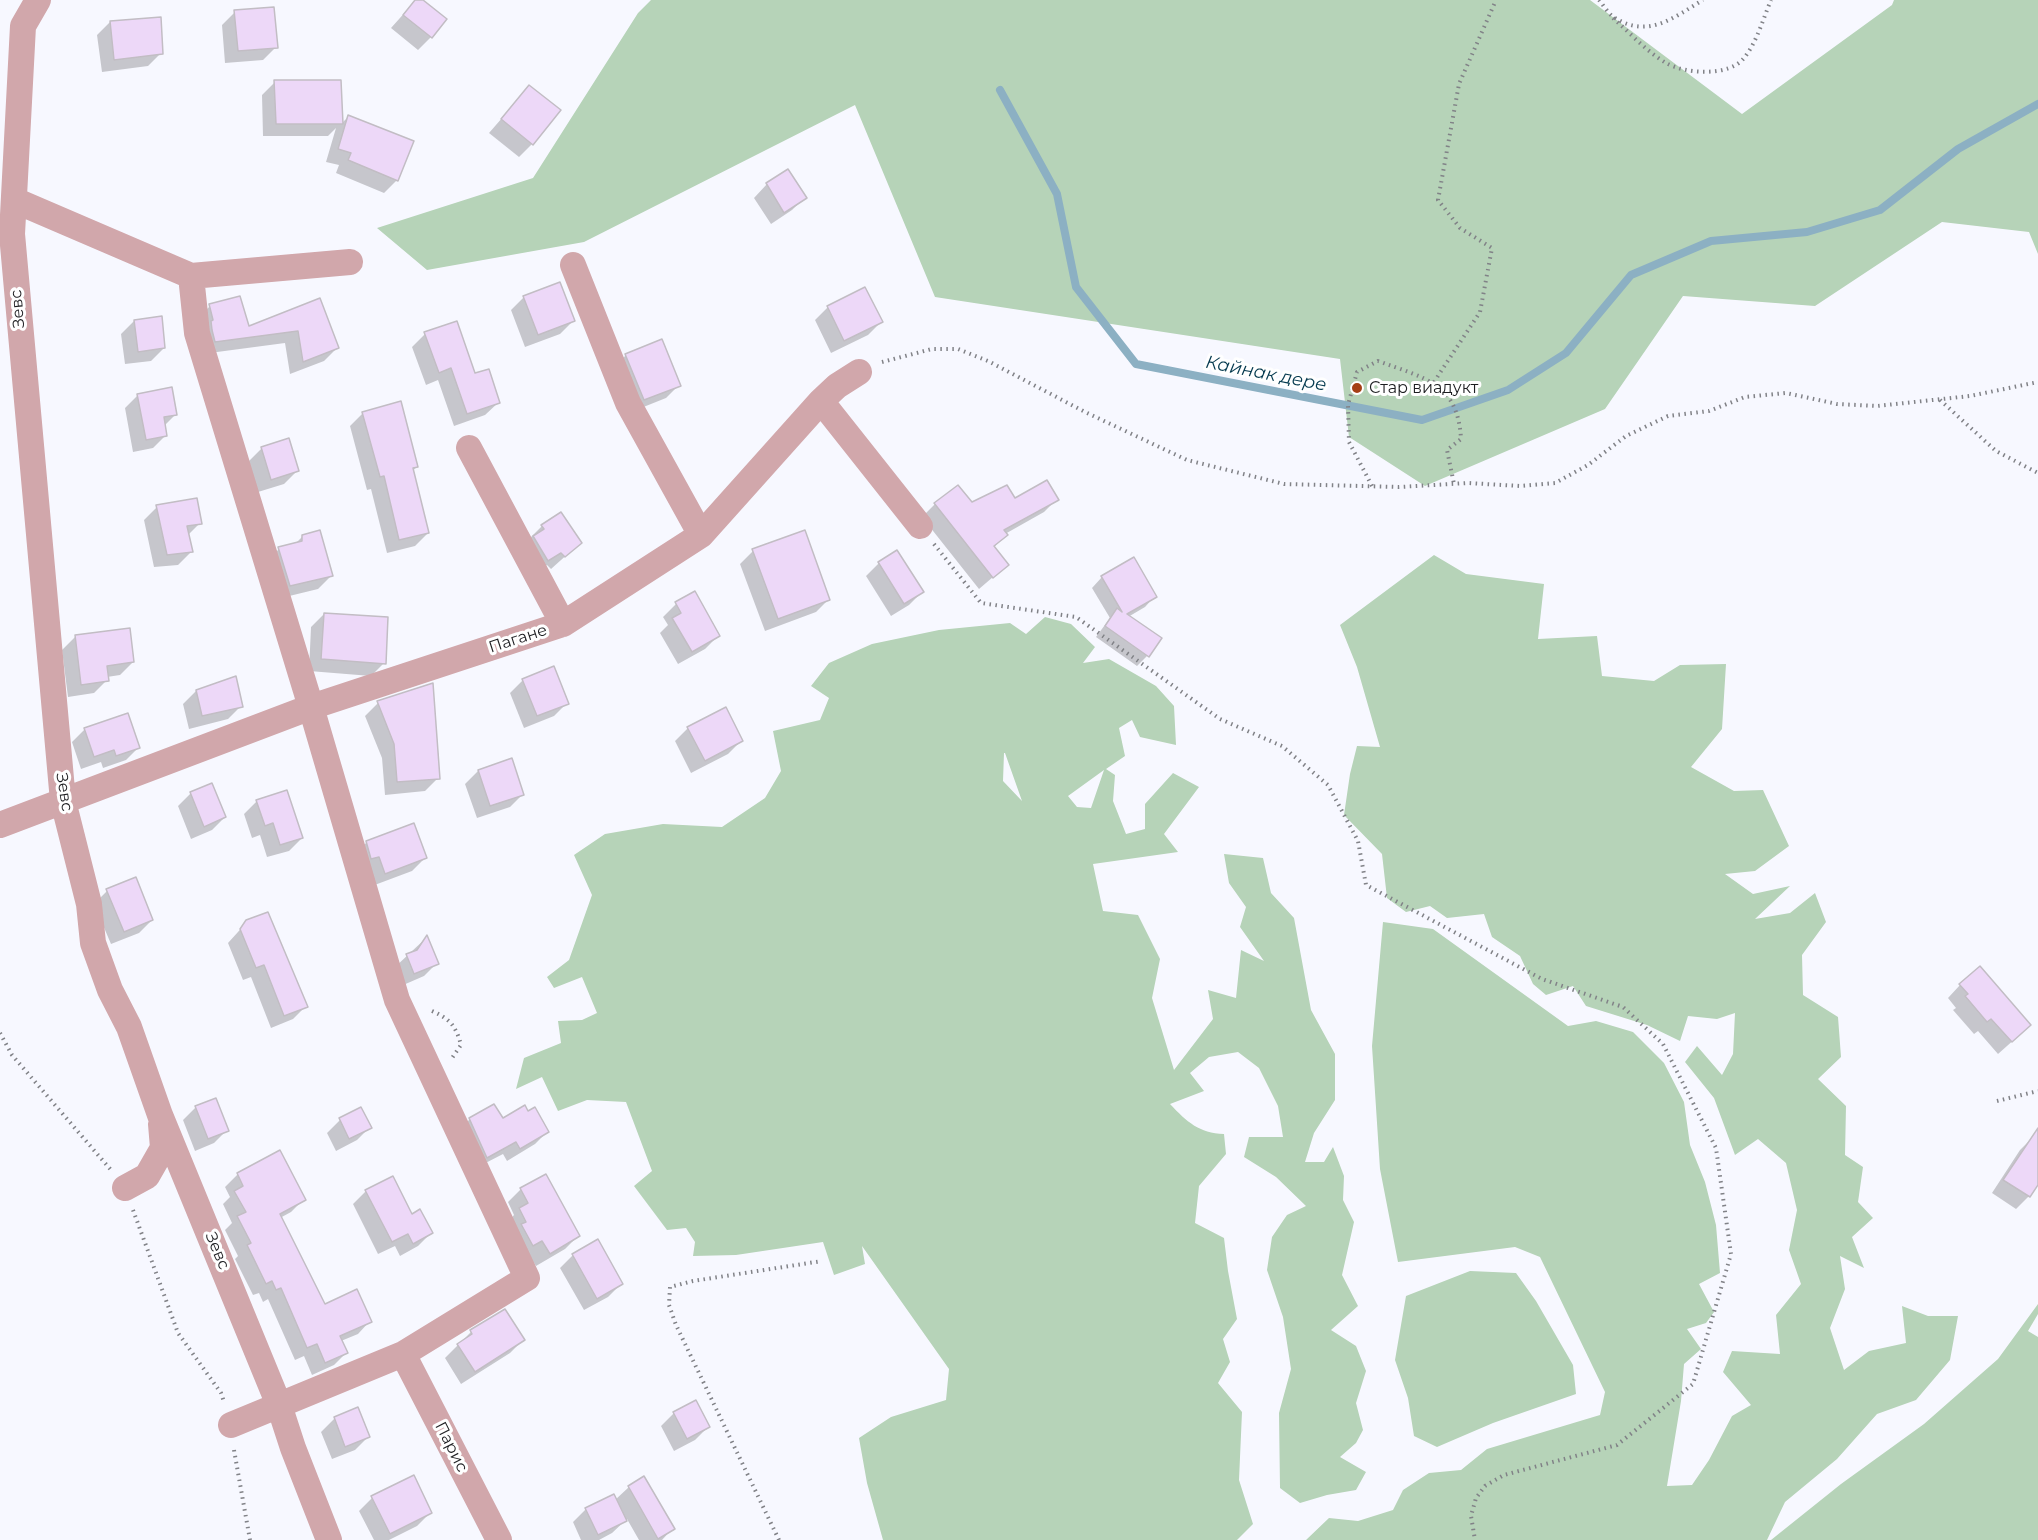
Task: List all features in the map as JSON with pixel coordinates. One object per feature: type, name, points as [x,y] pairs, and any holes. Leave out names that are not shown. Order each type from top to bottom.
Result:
[{"type":"street","name":"Зевс","points":[[39,0],[23,26],[12,234],[63,801],[89,904],[93,943],[111,990],[129,1027],[160,1115],[279,1405],[293,1448],[329,1540]]},
{"type":"street","points":[[14,200],[191,276],[350,262]]},
{"type":"street","points":[[573,265],[628,403],[701,535]]},
{"type":"street","points":[[191,276],[197,333],[397,1000],[527,1278],[403,1354],[231,1425]]},
{"type":"street","name":"Пагане","points":[[0,825],[311,707],[563,624],[701,535],[821,401],[837,386],[859,372]]},
{"type":"street","points":[[821,401],[920,526]]},
{"type":"street","points":[[469,448],[563,624]]},
{"type":"street","points":[[125,1188],[147,1176],[163,1148],[160,1115]]},
{"type":"street","name":"Парис","points":[[403,1354],[499,1540]]},
{"type":"path","points":[[1434,382],[1480,312],[1492,248],[1460,228],[1438,200],[1459,84],[1496,0]]},
{"type":"path","points":[[1599,0],[1613,18],[1647,49],[1668,64],[1696,71],[1719,72],[1742,61],[1754,42],[1771,0]]},
{"type":"path","points":[[1613,18],[1639,28],[1659,25],[1703,0]]},
{"type":"path","points":[[859,372],[895,358],[932,348],[958,349],[988,361],[1084,412],[1186,460],[1284,484],[1399,488],[1454,484],[1520,486],[1555,483],[1588,465],[1626,436],[1668,416],[1709,411],[1745,397],[1786,393],[1838,404],[1877,406],[1970,396],[2038,382]]},
{"type":"path","points":[[1372,486],[1349,442],[1348,405],[1357,372],[1378,361],[1434,382],[1447,393],[1460,423],[1461,439],[1447,450],[1454,484]]},
{"type":"path","points":[[1940,399],[1996,451],[2038,473]]},
{"type":"path","points":[[920,526],[981,603],[1076,617],[1220,719],[1282,746],[1328,785],[1358,841],[1366,885],[1542,979],[1623,1007],[1663,1044],[1716,1148],[1731,1254],[1693,1384],[1617,1445],[1504,1475],[1485,1486],[1476,1498],[1471,1516],[1475,1540]]},
{"type":"path","points":[[0,1034],[12,1055],[125,1188],[178,1333],[221,1393],[231,1425],[240,1492],[250,1540]]},
{"type":"path","points":[[1997,1101],[2038,1091]]},
{"type":"path","points":[[779,1540],[676,1325],[669,1305],[670,1287],[693,1281],[822,1261]]},
{"type":"green space","points":[[651,0],[1590,0],[1742,114],[1892,5],[1894,0],[2038,0],[2038,254],[2029,232],[1942,222],[1815,306],[1683,296],[1605,409],[1425,486],[1349,437],[1340,359],[935,297],[855,105],[584,242],[427,270],[377,228],[533,178],[638,13]]},
{"type":"green space","points":[[1434,555],[1466,574],[1544,584],[1538,639],[1597,636],[1602,676],[1654,681],[1680,665],[1726,664],[1722,729],[1691,767],[1734,791],[1763,790],[1789,846],[1755,871],[1725,874],[1753,894],[1790,886],[1755,919],[1790,913],[1815,893],[1826,922],[1802,955],[1803,995],[1838,1017],[1841,1057],[1818,1079],[1846,1106],[1845,1155],[1863,1167],[1858,1202],[1873,1218],[1852,1237],[1864,1268],[1840,1256],[1845,1289],[1830,1328],[1844,1370],[1869,1351],[1906,1343],[1902,1306],[1928,1316],[1958,1316],[1950,1360],[1916,1400],[1877,1414],[1837,1459],[1785,1502],[1767,1540],[1306,1540],[1329,1518],[1358,1521],[1393,1510],[1403,1490],[1429,1473],[1461,1470],[1487,1449],[1600,1415],[1605,1392],[1540,1257],[1515,1247],[1398,1262],[1380,1169],[1372,1046],[1383,922],[1433,929],[1568,1026],[1596,1021],[1633,1032],[1664,1063],[1684,1102],[1690,1145],[1705,1182],[1716,1225],[1720,1273],[1699,1284],[1714,1312],[1706,1323],[1687,1329],[1701,1349],[1684,1364],[1681,1401],[1667,1486],[1692,1485],[1709,1460],[1732,1416],[1751,1405],[1723,1372],[1732,1351],[1780,1354],[1776,1315],[1801,1284],[1789,1250],[1797,1210],[1786,1163],[1758,1139],[1735,1155],[1714,1098],[1685,1062],[1697,1046],[1722,1075],[1733,1054],[1735,1013],[1717,1019],[1688,1016],[1680,1041],[1647,1025],[1586,1006],[1573,986],[1546,995],[1533,984],[1520,956],[1492,937],[1484,914],[1447,918],[1430,906],[1406,912],[1387,898],[1382,854],[1344,815],[1357,746],[1380,747],[1357,667],[1340,625]]},
{"type":"green space","points":[[1045,617],[1071,624],[1095,647],[1083,663],[1109,659],[1156,686],[1174,706],[1176,745],[1140,737],[1132,720],[1119,728],[1125,756],[1106,769],[1115,775],[1113,801],[1126,834],[1145,829],[1145,804],[1173,773],[1199,787],[1164,834],[1178,852],[1093,864],[1103,911],[1138,915],[1160,959],[1152,998],[1174,1070],[1213,1019],[1208,990],[1236,998],[1241,950],[1264,961],[1240,927],[1246,907],[1229,883],[1224,854],[1263,858],[1271,893],[1294,918],[1311,1010],[1335,1054],[1335,1100],[1314,1133],[1305,1162],[1324,1162],[1333,1147],[1344,1176],[1343,1200],[1354,1222],[1342,1275],[1358,1306],[1331,1330],[1356,1346],[1366,1371],[1356,1403],[1363,1430],[1356,1443],[1340,1457],[1366,1472],[1356,1490],[1300,1503],[1280,1488],[1279,1413],[1291,1369],[1283,1317],[1267,1270],[1272,1237],[1287,1215],[1306,1206],[1276,1177],[1244,1157],[1249,1137],[1283,1137],[1278,1106],[1259,1068],[1238,1052],[1209,1057],[1190,1073],[1204,1091],[1170,1104],[1200,1129],[1224,1134],[1226,1154],[1199,1186],[1195,1223],[1224,1238],[1237,1319],[1223,1339],[1230,1362],[1218,1383],[1242,1412],[1239,1480],[1253,1524],[1237,1540],[883,1540],[867,1483],[859,1438],[891,1417],[946,1400],[949,1369],[862,1246],[865,1264],[834,1275],[823,1242],[736,1255],[693,1256],[695,1242],[686,1228],[667,1230],[634,1186],[652,1171],[626,1102],[587,1100],[558,1111],[542,1077],[516,1089],[524,1058],[561,1043],[558,1021],[582,1020],[597,1013],[582,977],[554,988],[547,977],[569,960],[592,895],[574,855],[605,834],[663,824],[722,827],[765,798],[781,771],[773,731],[820,720],[829,698],[811,686],[829,663],[872,644],[939,630],[1010,623],[1026,634]],"holes":[[[1005,753],[1022,801],[1003,781]],[[1104,770],[1091,808],[1077,807],[1068,796]]]},
{"type":"green space","points":[[1470,1271],[1516,1273],[1536,1301],[1573,1365],[1576,1394],[1493,1423],[1437,1447],[1414,1436],[1408,1398],[1395,1360],[1406,1296]]},
{"type":"green space","points":[[2038,1304],[2038,1314],[2028,1331],[2038,1337],[2038,1540],[1771,1540],[1841,1484],[1924,1424],[1998,1359]]},
{"type":"building","points":[[415,0],[423,0],[447,19],[432,38],[403,15]]},
{"type":"building","points":[[274,7],[278,48],[238,51],[234,10]]},
{"type":"building","points":[[161,17],[163,54],[114,60],[110,21]]},
{"type":"building","points":[[274,80],[341,80],[343,124],[276,124]]},
{"type":"building","points":[[529,85],[561,110],[533,145],[501,119]]},
{"type":"building","points":[[348,115],[414,141],[398,181],[348,160],[351,153],[338,149]]},
{"type":"building","points":[[788,169],[807,198],[784,213],[766,183]]},
{"type":"building","points":[[560,282],[575,321],[538,335],[523,296]]},
{"type":"building","points":[[865,287],[883,322],[844,341],[827,306]]},
{"type":"building","points":[[240,296],[249,326],[320,298],[339,348],[303,362],[298,331],[215,342],[209,304]]},
{"type":"building","points":[[162,316],[165,348],[138,352],[134,320]]},
{"type":"building","points":[[457,321],[475,373],[489,369],[500,403],[467,414],[451,368],[439,373],[424,332]]},
{"type":"building","points":[[662,339],[681,386],[644,400],[625,354]]},
{"type":"building","points":[[172,387],[177,415],[164,417],[167,436],[146,440],[137,394]]},
{"type":"building","points":[[401,401],[418,467],[413,468],[429,533],[399,540],[384,476],[380,477],[362,412]]},
{"type":"building","points":[[289,438],[299,471],[271,480],[261,447]]},
{"type":"building","points":[[1047,480],[1059,500],[1004,530],[1008,535],[994,546],[1009,565],[993,578],[934,503],[958,485],[972,502],[1007,485],[1015,498]]},
{"type":"building","points":[[197,498],[202,524],[187,526],[193,552],[167,555],[156,505]]},
{"type":"building","points":[[561,512],[582,543],[565,557],[561,553],[548,561],[533,536],[544,529],[541,525]]},
{"type":"building","points":[[320,530],[333,576],[290,586],[278,547],[302,541],[302,535]]},
{"type":"building","points":[[805,530],[830,600],[778,619],[752,549]]},
{"type":"building","points":[[897,550],[924,592],[904,604],[878,562]]},
{"type":"building","points":[[1134,557],[1157,597],[1127,614],[1162,638],[1149,657],[1105,626],[1117,608],[1122,612],[1101,576]]},
{"type":"building","points":[[695,591],[720,636],[692,652],[672,618],[681,613],[675,602]]},
{"type":"building","points":[[324,613],[388,617],[386,664],[321,659]]},
{"type":"building","points":[[130,628],[134,662],[107,666],[109,681],[81,685],[75,635]]},
{"type":"building","points":[[554,666],[569,704],[537,716],[522,679]]},
{"type":"building","points":[[236,676],[243,707],[202,716],[196,690]]},
{"type":"building","points":[[433,683],[440,779],[397,782],[394,744],[377,701]]},
{"type":"building","points":[[726,707],[743,741],[705,761],[687,727]]},
{"type":"building","points":[[128,713],[140,748],[116,756],[114,750],[94,757],[84,728]]},
{"type":"building","points":[[512,758],[524,795],[490,806],[478,770]]},
{"type":"building","points":[[212,783],[226,817],[204,827],[190,792]]},
{"type":"building","points":[[287,790],[303,838],[280,845],[273,823],[265,826],[256,800]]},
{"type":"building","points":[[414,823],[427,858],[385,874],[379,857],[371,859],[366,841]]},
{"type":"building","points":[[136,877],[153,920],[124,932],[106,889]]},
{"type":"building","points":[[268,912],[308,1007],[284,1016],[264,965],[256,968],[240,929],[246,920]]},
{"type":"building","points":[[427,935],[439,964],[414,974],[406,954],[417,950]]},
{"type":"building","points":[[1980,966],[2031,1025],[2012,1042],[1991,1019],[1987,1022],[1965,996],[1968,994],[1959,984]]},
{"type":"building","points":[[216,1098],[229,1131],[208,1139],[195,1106]]},
{"type":"building","points":[[494,1104],[503,1118],[525,1105],[528,1111],[535,1107],[549,1132],[520,1149],[516,1142],[487,1158],[469,1118]]},
{"type":"building","points":[[361,1107],[372,1128],[349,1139],[339,1118]]},
{"type":"building","points":[[2038,1128],[2038,1185],[2030,1197],[2003,1180]]},
{"type":"building","points":[[280,1150],[306,1200],[280,1214],[325,1304],[357,1289],[372,1322],[340,1336],[348,1353],[325,1363],[317,1344],[307,1348],[281,1288],[276,1290],[272,1281],[266,1284],[247,1245],[251,1243],[237,1216],[246,1212],[234,1191],[243,1186],[237,1173]]},
{"type":"building","points":[[546,1174],[580,1236],[550,1254],[542,1241],[533,1246],[521,1224],[526,1222],[519,1208],[528,1203],[520,1188]]},
{"type":"building","points":[[393,1176],[412,1214],[420,1209],[433,1233],[413,1244],[408,1234],[392,1242],[365,1190]]},
{"type":"building","points":[[598,1239],[623,1284],[597,1299],[572,1254]]},
{"type":"building","points":[[505,1309],[525,1340],[475,1372],[457,1344],[472,1334],[470,1330]]},
{"type":"building","points":[[696,1400],[710,1427],[687,1439],[673,1412]]},
{"type":"building","points":[[358,1407],[370,1437],[345,1447],[334,1417]]},
{"type":"building","points":[[414,1475],[432,1513],[390,1534],[371,1496]]},
{"type":"building","points":[[644,1476],[675,1529],[658,1539],[628,1486]]},
{"type":"building","points":[[614,1494],[627,1521],[598,1535],[585,1508]]},
{"type":"waterway","name":"Кайнак дере","points":[[1000,90],[1057,194],[1076,287],[1136,364],[1422,420],[1508,390],[1566,353],[1631,275],[1711,241],[1807,232],[1880,210],[1958,149],[2038,104]]},
{"type":"place","name":"Стар виадукт","points":[[1357,388]]}]
